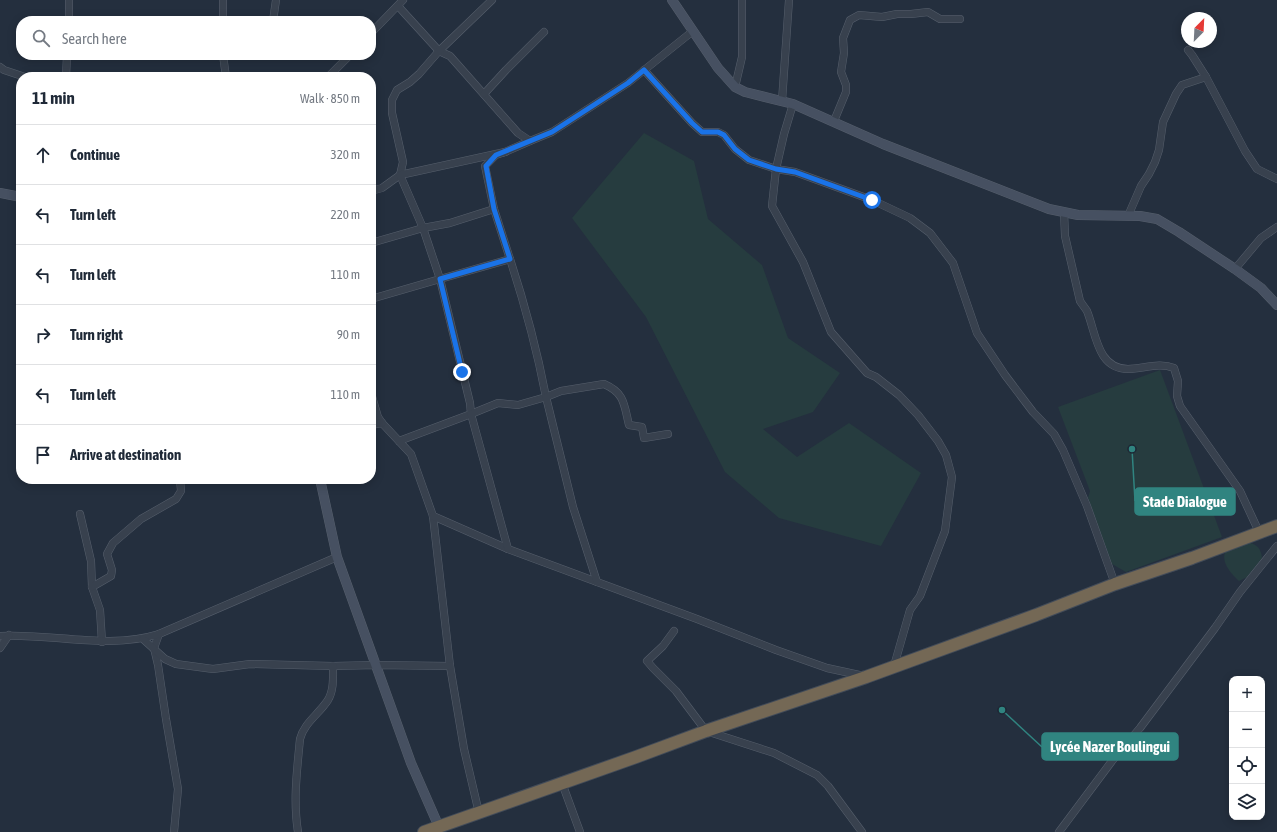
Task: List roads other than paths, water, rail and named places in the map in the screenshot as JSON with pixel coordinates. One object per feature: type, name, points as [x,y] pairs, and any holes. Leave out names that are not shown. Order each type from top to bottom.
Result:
[{"type":"highway","points":[[424,832],[439,830],[479,813],[706,731],[866,677],[1036,615],[1115,584],[1192,558],[1277,526]]},
{"type":"main road","points":[[672,0],[718,68],[734,86],[745,92],[793,104],[883,144],[1049,209],[1078,215],[1140,216],[1157,219],[1235,269],[1261,288],[1277,305]]},
{"type":"main road","points":[[0,193],[16,196]]},
{"type":"main road","points":[[321,484],[337,557],[410,763],[439,830]]},
{"type":"street","points":[[68,16],[69,0]]},
{"type":"street","points":[[222,0],[223,16]]},
{"type":"street","points":[[274,16],[276,0]]},
{"type":"street","points":[[492,0],[439,51],[410,82],[397,90],[392,100],[392,113],[403,162],[400,175],[423,228],[440,279],[471,414],[508,548]]},
{"type":"street","points":[[734,86],[742,57],[742,0]]},
{"type":"street","points":[[782,102],[789,0]]},
{"type":"street","points":[[376,28],[400,3],[439,51],[450,56],[518,133],[530,141]]},
{"type":"street","points":[[834,121],[846,92],[846,85],[841,72],[844,53],[844,38],[850,20],[859,15],[882,17],[898,14],[928,12],[940,19],[960,19]]},
{"type":"street","points":[[598,582],[573,507],[528,318],[494,209],[486,166],[496,155],[552,132],[574,119],[628,83],[694,31]]},
{"type":"street","points":[[484,94],[544,32]]},
{"type":"street","points":[[1188,50],[1206,77],[1238,139],[1257,169],[1277,179]]},
{"type":"street","points":[[66,72],[67,60]]},
{"type":"street","points":[[224,60],[225,72]]},
{"type":"street","points":[[333,72],[345,60]]},
{"type":"street","points":[[0,67],[16,74]]},
{"type":"street","points":[[644,70],[702,132],[718,132],[724,135],[735,149],[749,160],[776,169],[795,172],[872,200],[910,218],[930,233],[953,263],[977,333],[1005,375],[1033,412],[1054,434],[1063,450],[1087,506],[1115,584]]},
{"type":"street","points":[[1128,216],[1141,186],[1155,162],[1159,150],[1163,122],[1176,94],[1182,85],[1206,77]]},
{"type":"street","points":[[793,104],[782,140],[776,169],[772,206],[803,262],[831,332],[867,373],[899,395],[918,416],[938,441],[946,455],[952,477],[945,530],[920,596],[910,610],[894,666]]},
{"type":"street","points":[[376,190],[382,188],[400,175],[505,152]]},
{"type":"street","points":[[376,242],[423,228],[450,223],[494,209]]},
{"type":"street","points":[[1064,212],[1065,236],[1080,301],[1086,310],[1104,358],[1114,366],[1128,369],[1167,365],[1174,368],[1178,381],[1177,396],[1180,406],[1240,491],[1259,532]]},
{"type":"street","points":[[1235,269],[1261,238],[1277,227]]},
{"type":"street","points":[[376,298],[510,259]]},
{"type":"street","points":[[400,441],[498,403],[518,405],[546,397],[560,391],[604,384],[611,387],[622,396],[629,425],[642,427],[644,438],[668,434]]},
{"type":"street","points":[[376,410],[382,423],[411,454],[433,516],[450,666],[464,749],[479,813]]},
{"type":"street","points":[[376,424],[382,423]]},
{"type":"street","points":[[92,587],[111,576],[112,570],[107,554],[113,543],[141,519],[176,499],[181,491],[180,484]]},
{"type":"street","points":[[80,514],[91,561],[92,587],[100,610],[102,642]]},
{"type":"street","points":[[433,516],[508,548],[776,650],[827,668],[866,677]]},
{"type":"street","points":[[1059,832],[1112,761],[1140,728],[1240,592],[1277,546]]},
{"type":"street","points":[[0,636],[9,635],[102,642],[143,639],[159,634],[337,557]]},
{"type":"street","points":[[674,631],[663,646],[648,661],[652,668],[676,691],[706,731],[774,753],[817,775],[828,786],[862,832]]},
{"type":"street","points":[[159,634],[154,648],[178,789],[174,832]]},
{"type":"street","points":[[0,648],[9,635]]},
{"type":"street","points":[[143,639],[165,659],[176,664]]},
{"type":"street","points":[[158,665],[176,664],[212,669],[250,664],[450,666]]},
{"type":"street","points":[[298,832],[295,817],[295,786],[300,739],[302,731],[328,700],[332,688],[333,666]]},
{"type":"street","points":[[562,783],[580,832]]},
{"type":"place","name":"Stade Dialogue","points":[[1132,449]]},
{"type":"place","name":"Lycée Nazer Boulingui","points":[[1002,710]]}]
